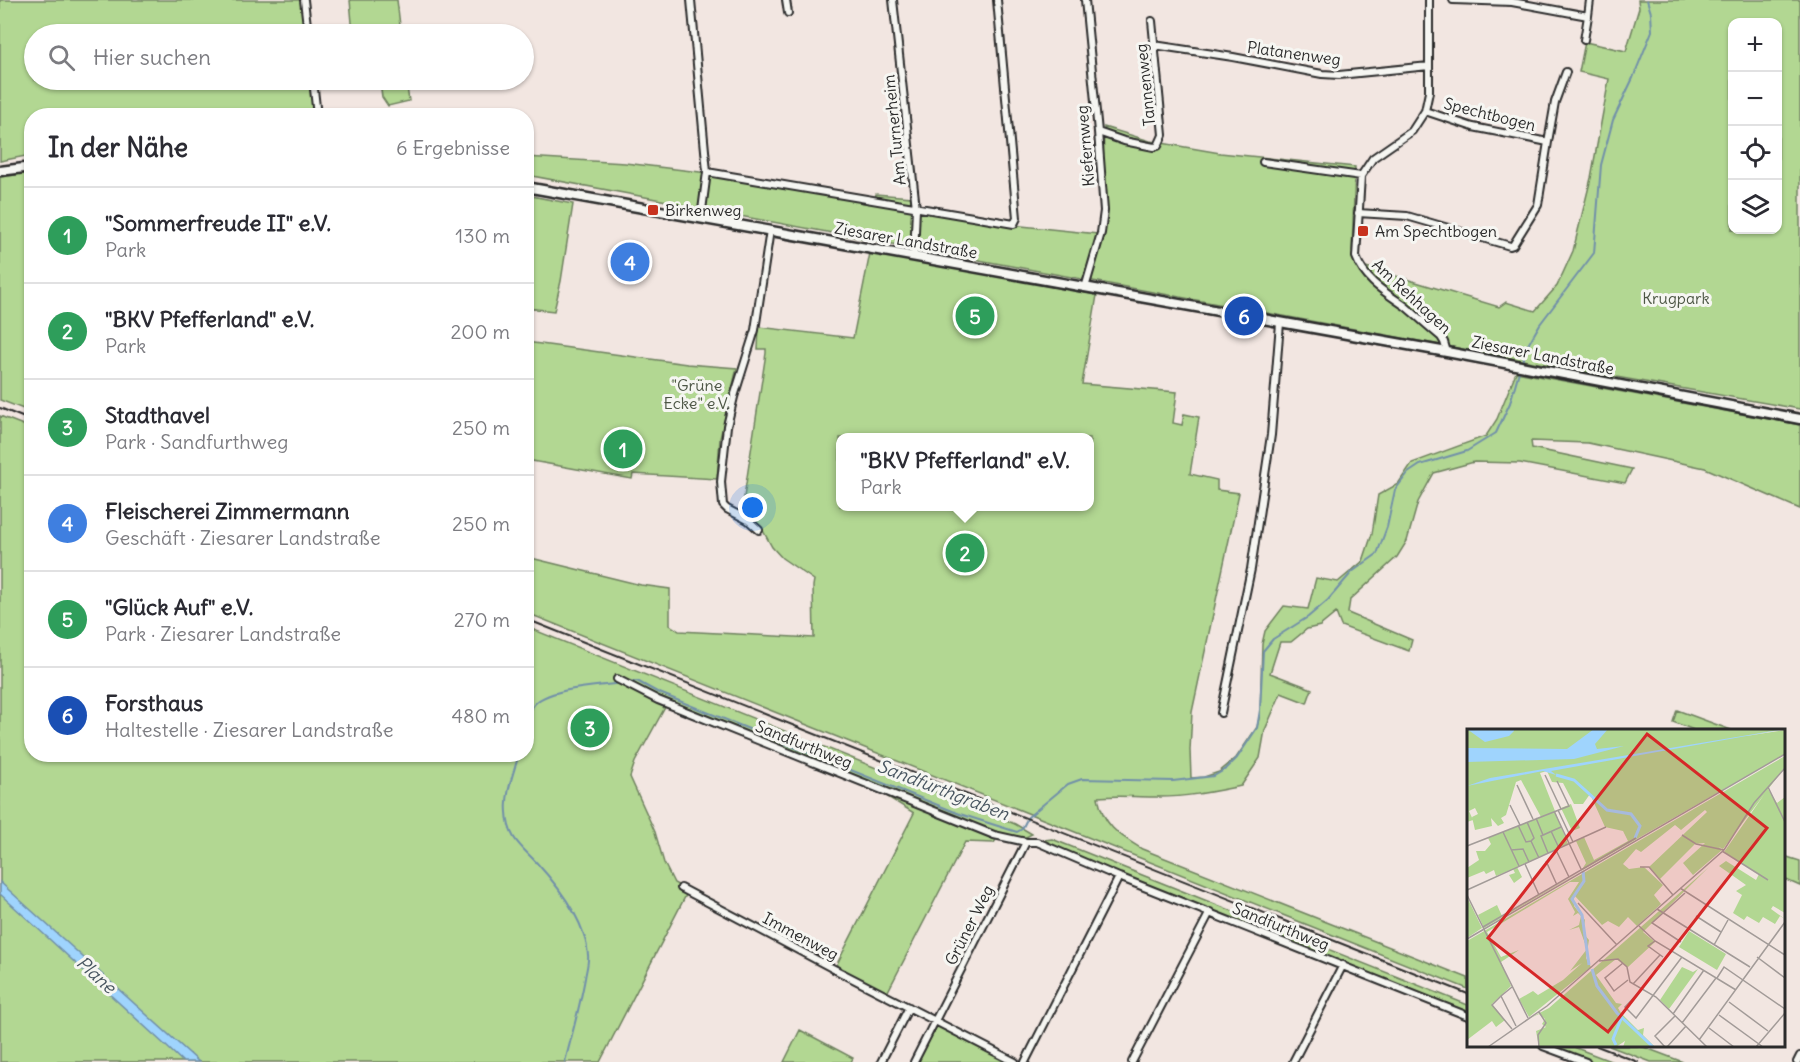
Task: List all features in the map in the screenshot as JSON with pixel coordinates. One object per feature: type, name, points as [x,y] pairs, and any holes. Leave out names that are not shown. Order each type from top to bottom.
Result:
[{"type":"main road","points":[[0,171],[24,168]]},
{"type":"main road","name":"Ziesarer Landstraße","points":[[534,188],[1447,352],[1800,419]]},
{"type":"street","points":[[304,0],[307,24]]},
{"type":"street","points":[[692,0],[707,172],[701,218]]},
{"type":"street","points":[[786,0],[788,13]]},
{"type":"street","name":"Am Turnerheim","points":[[893,0],[916,208],[914,257]]},
{"type":"street","name":"Ziesarer Landstraße","points":[[707,172],[1014,224],[1017,218],[997,0]]},
{"type":"street","name":"Kiefernweg","points":[[1085,0],[1098,132],[1103,223],[1085,288]]},
{"type":"street","points":[[1263,162],[1361,176],[1373,158],[1412,131],[1425,111],[1429,92],[1429,0]]},
{"type":"street","points":[[1453,0],[1512,2],[1588,16]]},
{"type":"street","points":[[1584,40],[1590,0]]},
{"type":"street","name":"Tannenweg","points":[[1098,132],[1124,141],[1158,146],[1163,135],[1152,21]]},
{"type":"street","name":"Platanenweg","points":[[1154,45],[1322,74],[1339,75],[1429,66]]},
{"type":"street","name":"Spechtbogen","points":[[1358,213],[1407,216],[1513,245],[1538,205],[1555,102],[1566,72]]},
{"type":"street","points":[[314,90],[316,108]]},
{"type":"street","name":"Spechtbogen","points":[[1425,111],[1473,128],[1548,142]]},
{"type":"street","name":"Am Rehhagen","points":[[1361,176],[1356,257],[1361,269],[1383,291],[1441,337],[1447,352]]},
{"type":"street","points":[[759,531],[748,520],[723,505],[721,482],[734,397],[755,330],[770,230]]},
{"type":"street","points":[[1221,713],[1251,569],[1271,435],[1280,323]]},
{"type":"street","name":"Sandfurthweg","points":[[617,679],[658,700],[994,835],[1037,842],[1467,1016]]},
{"type":"street","name":"Grüner Weg","points":[[935,1021],[1026,842]]},
{"type":"street","points":[[1025,1062],[1119,877]]},
{"type":"street","name":"Immenweg","points":[[681,888],[1015,1062]]},
{"type":"street","name":"Sandfurthweg","points":[[1132,1062],[1210,912]]},
{"type":"street","name":"Sandfurthweg","points":[[1293,1062],[1343,965]]},
{"type":"street","points":[[881,1062],[909,1007]]},
{"type":"street","points":[[914,1062],[935,1021]]},
{"type":"street","points":[[1546,1047],[1586,1062]]},
{"type":"street","points":[[995,1062],[999,1054]]},
{"type":"street","points":[[1797,1062],[1800,1056]]},
{"type":"green space","points":[[0,0],[302,0],[304,24],[24,24],[24,90],[311,90],[313,108],[24,108],[24,156],[0,161]]},
{"type":"green space","points":[[350,0],[397,0],[400,24],[352,24]]},
{"type":"green space","name":"Krugpark","points":[[1638,0],[1800,0],[1800,409],[1582,371],[534,176],[534,157],[625,163],[700,172],[874,202],[876,194],[911,197],[911,208],[1012,225],[1098,234],[1103,233],[1107,215],[1103,167],[1104,127],[1150,141],[1220,153],[1355,167],[1352,251],[1366,267],[1499,307],[1506,302],[1535,311],[1557,286],[1573,251],[1591,178],[1609,79],[1579,72],[1585,42],[1626,51],[1639,8]]},
{"type":"green space","points":[[381,90],[407,90],[409,101],[388,106],[382,97]]},
{"type":"green space","points":[[24,174],[24,409],[0,400],[0,177]]},
{"type":"green space","points":[[534,197],[573,204],[554,311],[534,309]]},
{"type":"green space","points":[[870,253],[1097,295],[1082,384],[1177,392],[1173,423],[1182,425],[1184,414],[1199,417],[1190,474],[1217,480],[1217,490],[1239,493],[1192,712],[1191,778],[1219,772],[1236,758],[1257,727],[1260,714],[1262,644],[1265,631],[1284,606],[1308,609],[1316,578],[1338,582],[1363,561],[1372,534],[1378,495],[1398,484],[1412,463],[1486,436],[1497,419],[1516,372],[1800,425],[1800,509],[1705,468],[1588,443],[1531,441],[1532,448],[1632,469],[1625,483],[1520,463],[1474,462],[1434,473],[1418,502],[1407,541],[1397,557],[1350,600],[1348,613],[1412,640],[1409,651],[1341,626],[1336,613],[1320,626],[1307,629],[1291,642],[1280,642],[1270,673],[1312,689],[1307,703],[1281,693],[1265,730],[1260,758],[1241,786],[1175,797],[1098,797],[1100,807],[1113,829],[1142,849],[1467,978],[1467,989],[534,616],[534,559],[641,585],[670,589],[670,625],[679,631],[814,638],[814,580],[782,558],[772,547],[761,527],[742,510],[766,353],[766,349],[758,349],[759,327],[853,338]]},
{"type":"green space","name":"\"Grüne Ecke\" e.V.","points":[[534,343],[687,364],[737,368],[720,438],[717,479],[633,474],[632,479],[534,461]]},
{"type":"green space","points":[[0,416],[24,425],[24,762],[534,762],[534,630],[1015,824],[1032,834],[1024,838],[998,834],[668,702],[635,762],[630,777],[655,832],[664,863],[674,883],[687,890],[687,893],[600,1062],[0,1062]]},
{"type":"green space","points":[[1677,710],[1728,729],[1691,729],[1673,722]]},
{"type":"green space","points":[[883,794],[997,838],[994,843],[965,842],[887,993],[836,966],[914,813]]},
{"type":"green space","points":[[1052,839],[1467,1005],[1467,1012],[1120,874],[1044,840]]},
{"type":"green space","points":[[1785,856],[1800,861],[1800,886],[1785,879]]},
{"type":"green space","points":[[937,1026],[1008,1062],[918,1062]]},
{"type":"green space","points":[[800,1030],[853,1058],[851,1062],[784,1062]]},
{"type":"green space","points":[[1554,1047],[1574,1047],[1613,1062],[1592,1062]]},
{"type":"green space","points":[[1612,1047],[1644,1047],[1683,1062],[1651,1062]]},
{"type":"water","name":"Plane","points":[[0,882],[199,1062],[183,1062],[0,894]]},
{"type":"waterway","name":"Sandfurthgraben","points":[[1522,363],[1525,350],[1540,324],[1594,253],[1601,165],[1613,120],[1652,31],[1651,13],[1647,0]]},
{"type":"waterway","name":"Sandfurthgraben","points":[[628,682],[637,681],[657,692],[960,814],[1017,832],[1022,829],[1028,817],[1068,784],[1082,779],[1173,781],[1214,776],[1226,769],[1237,758],[1257,728],[1263,651],[1273,639],[1308,617],[1328,600],[1352,572],[1377,554],[1387,527],[1395,490],[1408,473],[1420,465],[1467,451],[1496,433],[1510,403],[1520,368]]},
{"type":"waterway","name":"Sandfurthgraben","points":[[534,705],[549,695],[574,689],[622,683]]},
{"type":"waterway","name":"Sandfurthgraben","points":[[517,762],[507,797],[508,821],[512,835],[570,905],[586,942],[587,966],[565,1062]]},
{"type":"railway","points":[[0,408],[24,418]]},
{"type":"railway","points":[[534,622],[1467,994]]},
{"type":"railway","points":[[1600,1047],[1638,1062]]},
{"type":"place","name":"Birkenweg","points":[[653,210]]},
{"type":"place","name":"Am Spechtbogen","points":[[1363,231]]},
{"type":"place","name":"Fleischerei Zimmermann","points":[[630,262]]},
{"type":"place","name":"\"Glück Auf\" e.V.","points":[[975,316]]},
{"type":"place","name":"Forsthaus","points":[[1244,316]]},
{"type":"place","name":"\"Sommerfreude II\" e.V.","points":[[623,449]]},
{"type":"place","name":"\"BKV Pfefferland\" e.V.","points":[[965,553]]},
{"type":"place","name":"Stadthavel","points":[[590,728]]}]
